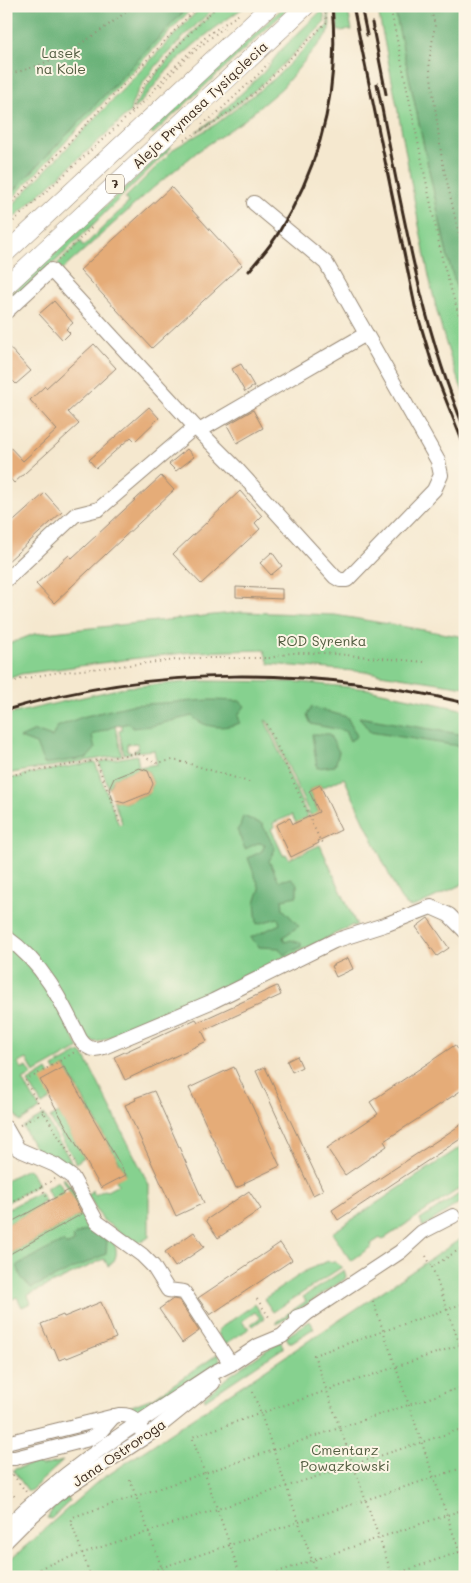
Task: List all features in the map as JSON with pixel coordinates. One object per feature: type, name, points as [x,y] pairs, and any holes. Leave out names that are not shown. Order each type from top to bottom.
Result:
[{"type":"main road","name":"Aleja Prymasa Tysiąclecia","points":[[6,253],[270,6]]},
{"type":"main road","name":"Aleja Prymasa Tysiąclecia","points":[[6,286],[306,6]]},
{"type":"street","points":[[6,312],[51,270],[335,577],[340,580],[347,580],[434,490],[441,475],[438,461],[326,263],[254,203]]},
{"type":"street","points":[[6,580],[75,515],[99,509],[197,429],[366,334]]},
{"type":"street","points":[[6,937],[42,970],[56,992],[80,1039],[85,1046],[92,1050],[104,1047],[213,1001],[334,941],[431,907],[449,915],[465,931]]},
{"type":"street","points":[[7,1130],[18,1148],[55,1165],[68,1174],[97,1222],[142,1255],[153,1266],[168,1290],[184,1292],[231,1364]]},
{"type":"street","name":"Jana Ostroroga","points":[[7,1533],[57,1481],[138,1423],[258,1346],[282,1336],[306,1314],[400,1252],[416,1246],[427,1239],[459,1213]]},
{"type":"street","name":"Jana Ostroroga","points":[[7,1533],[26,1521],[56,1495],[139,1442],[168,1421],[231,1364]]},
{"type":"street","points":[[6,1443],[114,1416],[128,1415],[138,1423],[142,1433],[139,1442]]},
{"type":"street","points":[[7,1462],[15,1458],[89,1438],[100,1432],[114,1416]]},
{"type":"path","points":[[6,75],[40,64],[65,52],[95,34],[134,6]]},
{"type":"path","points":[[6,209],[198,6]]},
{"type":"path","points":[[134,114],[132,107],[147,82],[176,48],[217,6]]},
{"type":"path","points":[[183,141],[216,122],[270,79],[327,22],[324,6]]},
{"type":"path","points":[[390,6],[443,263],[465,334]]},
{"type":"path","points":[[430,6],[435,25],[429,62],[442,160],[465,261]]},
{"type":"path","points":[[6,228],[134,114],[166,74],[209,34],[237,14],[243,12]]},
{"type":"path","points":[[51,270],[92,227]]},
{"type":"path","points":[[6,684],[53,673],[195,658],[269,658],[290,653],[324,652],[425,662]]},
{"type":"path","points":[[267,724],[320,840],[324,843]]},
{"type":"path","points":[[6,776],[137,753],[156,763],[172,760],[187,763],[252,783]]},
{"type":"path","points":[[96,760],[120,823]]},
{"type":"path","points":[[6,1206],[58,1177],[68,1174],[75,1164],[25,1080],[85,1046]]},
{"type":"path","points":[[7,1130],[44,1112]]},
{"type":"path","points":[[41,1187],[49,1201]]},
{"type":"path","points":[[432,1267],[465,1246]]},
{"type":"path","points":[[426,1256],[432,1267],[465,1359]]},
{"type":"path","points":[[257,1299],[269,1318]]},
{"type":"path","points":[[372,1301],[465,1568]]},
{"type":"path","points":[[392,1576],[314,1355],[465,1303]]},
{"type":"path","points":[[241,1577],[192,1437],[465,1343]]},
{"type":"path","points":[[91,1577],[71,1522],[73,1518],[465,1386]]},
{"type":"path","points":[[253,1392],[318,1577]]},
{"type":"path","points":[[27,1577],[45,1566],[83,1553],[465,1428]]},
{"type":"path","points":[[7,1462],[12,1474],[28,1495]]},
{"type":"path","points":[[133,1577],[465,1467]]},
{"type":"path","points":[[6,1478],[12,1474]]},
{"type":"path","points":[[130,1480],[165,1577]]},
{"type":"path","points":[[7,1488],[18,1501]]},
{"type":"path","points":[[263,1577],[465,1509]]},
{"type":"path","points":[[387,1577],[465,1550]]},
{"type":"green space","name":"Lasek na Kole","points":[[6,6],[189,6],[6,199]]},
{"type":"green space","points":[[189,6],[194,6],[6,205],[6,199]]},
{"type":"green space","points":[[202,6],[216,6],[153,70],[134,99],[130,112],[7,224],[6,212]]},
{"type":"green space","points":[[219,6],[246,6],[183,54],[134,109],[143,92],[163,66]]},
{"type":"green space","points":[[285,6],[291,6],[153,134],[150,131]]},
{"type":"green space","points":[[325,6],[328,6],[330,24],[328,33],[282,88],[243,121],[197,152],[153,188],[62,270],[57,264],[81,241],[83,247],[128,203],[125,198],[175,148],[216,124],[274,79],[328,25]]},
{"type":"green space","points":[[336,6],[347,6],[352,30],[338,31]]},
{"type":"green space","points":[[377,6],[394,6],[448,259],[465,316],[465,396],[447,347],[433,296]]},
{"type":"green space","points":[[394,6],[465,6],[465,316],[448,259]]},
{"type":"green space","points":[[323,9],[325,22],[280,67],[232,109],[196,132],[213,120],[263,73],[281,50]]},
{"type":"green space","points":[[170,146],[171,148],[55,262],[6,305],[6,298]]},
{"type":"green space","name":"ROD Syrenka","points":[[242,612],[335,615],[465,637],[465,687],[367,672],[269,664],[264,650],[193,652],[130,659],[21,674],[6,680],[6,645],[34,634]]},
{"type":"green space","points":[[203,681],[298,682],[368,689],[465,710],[465,883],[418,905],[411,907],[406,905],[400,898],[344,778],[321,788],[320,785],[309,791],[327,831],[321,834],[312,815],[310,815],[268,722],[265,720],[308,817],[296,823],[292,815],[273,823],[274,827],[271,829],[283,855],[286,854],[289,859],[320,845],[357,926],[354,927],[353,925],[209,996],[98,1042],[89,1041],[6,932],[6,778],[22,777],[22,775],[95,762],[119,825],[122,823],[113,800],[125,803],[149,793],[153,784],[148,771],[139,768],[114,778],[109,789],[99,762],[137,755],[139,767],[157,764],[154,750],[134,752],[134,750],[138,750],[137,743],[127,744],[127,751],[132,753],[124,754],[119,731],[122,730],[122,725],[115,726],[122,755],[6,774],[6,715],[126,687]]},
{"type":"green space","points":[[210,700],[240,701],[245,706],[238,715],[240,723],[215,727],[209,726],[192,716],[151,726],[132,728],[130,723],[115,726],[92,735],[95,749],[87,758],[44,764],[36,744],[20,738],[35,731],[52,737],[57,727],[82,717],[131,705]]},
{"type":"green space","points":[[312,707],[347,717],[357,736],[350,741],[345,731],[311,724],[307,715]]},
{"type":"green space","points":[[359,717],[465,735],[465,747],[370,732]]},
{"type":"green space","points":[[312,734],[329,734],[339,752],[335,766],[317,768]]},
{"type":"green space","points":[[243,816],[262,824],[275,849],[269,861],[279,881],[292,878],[297,884],[297,896],[282,899],[283,909],[299,926],[283,937],[285,942],[291,940],[301,943],[301,947],[284,955],[279,948],[259,947],[250,938],[280,924],[278,918],[257,924],[255,902],[260,889],[248,858],[262,851],[265,844],[258,843],[245,849],[237,830]]},
{"type":"green space","points":[[6,944],[45,983],[79,1048],[34,1073],[27,1059],[18,1063],[22,1069],[27,1067],[32,1075],[23,1080],[40,1109],[20,1122],[6,1098]]},
{"type":"green space","points":[[80,1052],[85,1057],[149,1185],[149,1237],[143,1241],[134,1243],[103,1220],[88,1195],[92,1190],[95,1195],[118,1185],[116,1180],[126,1174],[65,1067],[56,1072],[53,1067]]},
{"type":"green space","points":[[47,1070],[50,1075],[51,1099],[42,1105],[28,1082]]},
{"type":"green space","points":[[59,1113],[84,1157],[76,1163],[50,1118]]},
{"type":"green space","points":[[44,1115],[73,1165],[64,1164],[35,1149],[23,1127]]},
{"type":"green space","points":[[465,1144],[465,1185],[382,1240],[380,1238],[371,1244],[372,1246],[351,1261],[332,1233]]},
{"type":"green space","points":[[27,1169],[30,1170],[38,1185],[6,1203],[6,1180]]},
{"type":"green space","points":[[64,1178],[114,1243],[116,1250],[115,1259],[108,1266],[104,1259],[28,1295],[31,1303],[22,1307],[17,1297],[6,1302],[6,1256],[82,1214]]},
{"type":"green space","points":[[58,1181],[65,1193],[52,1200],[46,1188]]},
{"type":"green space","points":[[465,1190],[465,1199],[423,1227],[420,1220]]},
{"type":"green space","points":[[40,1192],[45,1201],[40,1203],[41,1206],[6,1225],[6,1210]]},
{"type":"green space","points":[[91,1228],[107,1240],[106,1254],[31,1288],[21,1277],[17,1265],[62,1242],[68,1245],[74,1242],[73,1236]]},
{"type":"green space","name":"Cmentarz Powązkowski","points":[[465,1236],[465,1577],[15,1577],[8,1562],[96,1483]]},
{"type":"green space","points":[[328,1261],[335,1262],[342,1267],[273,1312],[264,1299],[307,1270]]},
{"type":"green space","points":[[344,1270],[345,1279],[277,1324],[276,1322],[306,1301],[303,1297]]},
{"type":"green space","points":[[255,1304],[264,1318],[253,1326],[251,1324],[260,1318],[255,1312],[242,1321],[246,1327],[250,1328],[224,1345],[218,1333],[219,1329]]},
{"type":"green space","points":[[310,1321],[314,1328],[289,1342],[286,1337]]},
{"type":"green space","points":[[280,1341],[283,1348],[205,1400],[204,1397],[229,1376]]},
{"type":"green space","points":[[218,1354],[220,1362],[148,1410],[141,1411],[129,1407],[155,1397]]},
{"type":"green space","points":[[63,1461],[30,1491],[28,1491],[13,1470],[36,1463],[42,1466]]},
{"type":"green space","points":[[66,1495],[70,1501],[51,1519],[47,1518],[59,1500]]},
{"type":"building","points":[[171,187],[242,265],[152,348],[80,270]]},
{"type":"building","points":[[54,301],[73,323],[66,329],[70,333],[63,340],[39,314]]},
{"type":"building","points":[[6,344],[31,371],[16,384],[6,374]]},
{"type":"building","points":[[94,344],[116,368],[68,412],[79,424],[14,483],[6,474],[6,443],[23,461],[57,430],[30,400],[45,386],[46,388]]},
{"type":"building","points":[[241,364],[254,386],[245,392],[232,369]]},
{"type":"building","points":[[149,407],[159,418],[135,441],[131,437],[96,468],[89,460]]},
{"type":"building","points":[[253,410],[263,428],[237,443],[227,425]]},
{"type":"building","points":[[187,449],[194,457],[176,471],[169,464]]},
{"type":"building","points":[[161,476],[174,490],[54,603],[36,584],[69,555],[72,558]]},
{"type":"building","points":[[240,491],[262,516],[255,523],[260,529],[201,584],[173,554]]},
{"type":"building","points":[[45,493],[62,512],[6,563],[6,528]]},
{"type":"building","points":[[272,552],[282,566],[271,575],[260,563]]},
{"type":"building","points":[[236,587],[282,589],[282,599],[236,597]]},
{"type":"building","points":[[139,768],[148,771],[153,784],[149,793],[124,803],[113,800],[109,789],[114,778]]},
{"type":"building","points":[[320,785],[341,830],[291,857],[276,825],[290,818],[293,824],[319,812],[309,791]]},
{"type":"building","points":[[428,918],[449,948],[437,956],[416,927]]},
{"type":"building","points":[[348,958],[353,969],[336,977],[331,966]]},
{"type":"building","points":[[277,986],[281,995],[202,1031],[207,1041],[125,1080],[114,1057],[196,1019],[198,1022]]},
{"type":"building","points":[[455,1045],[465,1060],[465,1088],[384,1141],[387,1146],[345,1175],[327,1148],[378,1114],[370,1102]]},
{"type":"building","points":[[297,1056],[302,1067],[292,1072],[287,1061]]},
{"type":"building","points":[[64,1067],[126,1175],[101,1188],[40,1080]]},
{"type":"building","points":[[234,1067],[280,1166],[236,1188],[189,1088]]},
{"type":"building","points":[[265,1067],[323,1190],[313,1195],[256,1071]]},
{"type":"building","points":[[154,1091],[204,1203],[176,1216],[125,1105],[136,1100],[135,1098]]},
{"type":"building","points":[[465,1122],[465,1136],[338,1220],[332,1210]]},
{"type":"building","points":[[69,1190],[82,1214],[6,1256],[6,1225]]},
{"type":"building","points":[[249,1191],[261,1209],[218,1238],[206,1220]]},
{"type":"building","points":[[194,1232],[204,1247],[175,1267],[165,1252]]},
{"type":"building","points":[[280,1243],[292,1260],[210,1315],[198,1298]]},
{"type":"building","points":[[173,1299],[179,1300],[199,1331],[182,1343],[159,1309]]},
{"type":"building","points":[[101,1302],[116,1338],[59,1360],[41,1324]]},
{"type":"railway","points":[[249,271],[269,247],[294,206],[307,179],[317,151],[325,124],[330,95],[334,36],[332,6]]},
{"type":"railway","points":[[353,6],[415,306],[434,370],[465,448]]},
{"type":"railway","points":[[361,6],[367,35]]},
{"type":"railway","points":[[372,23],[386,94]]},
{"type":"railway","points":[[377,84],[423,303],[435,346],[465,430]]},
{"type":"railway","points":[[6,710],[63,695],[120,685],[177,679],[235,676],[293,678],[350,683],[408,691],[465,703]]}]
